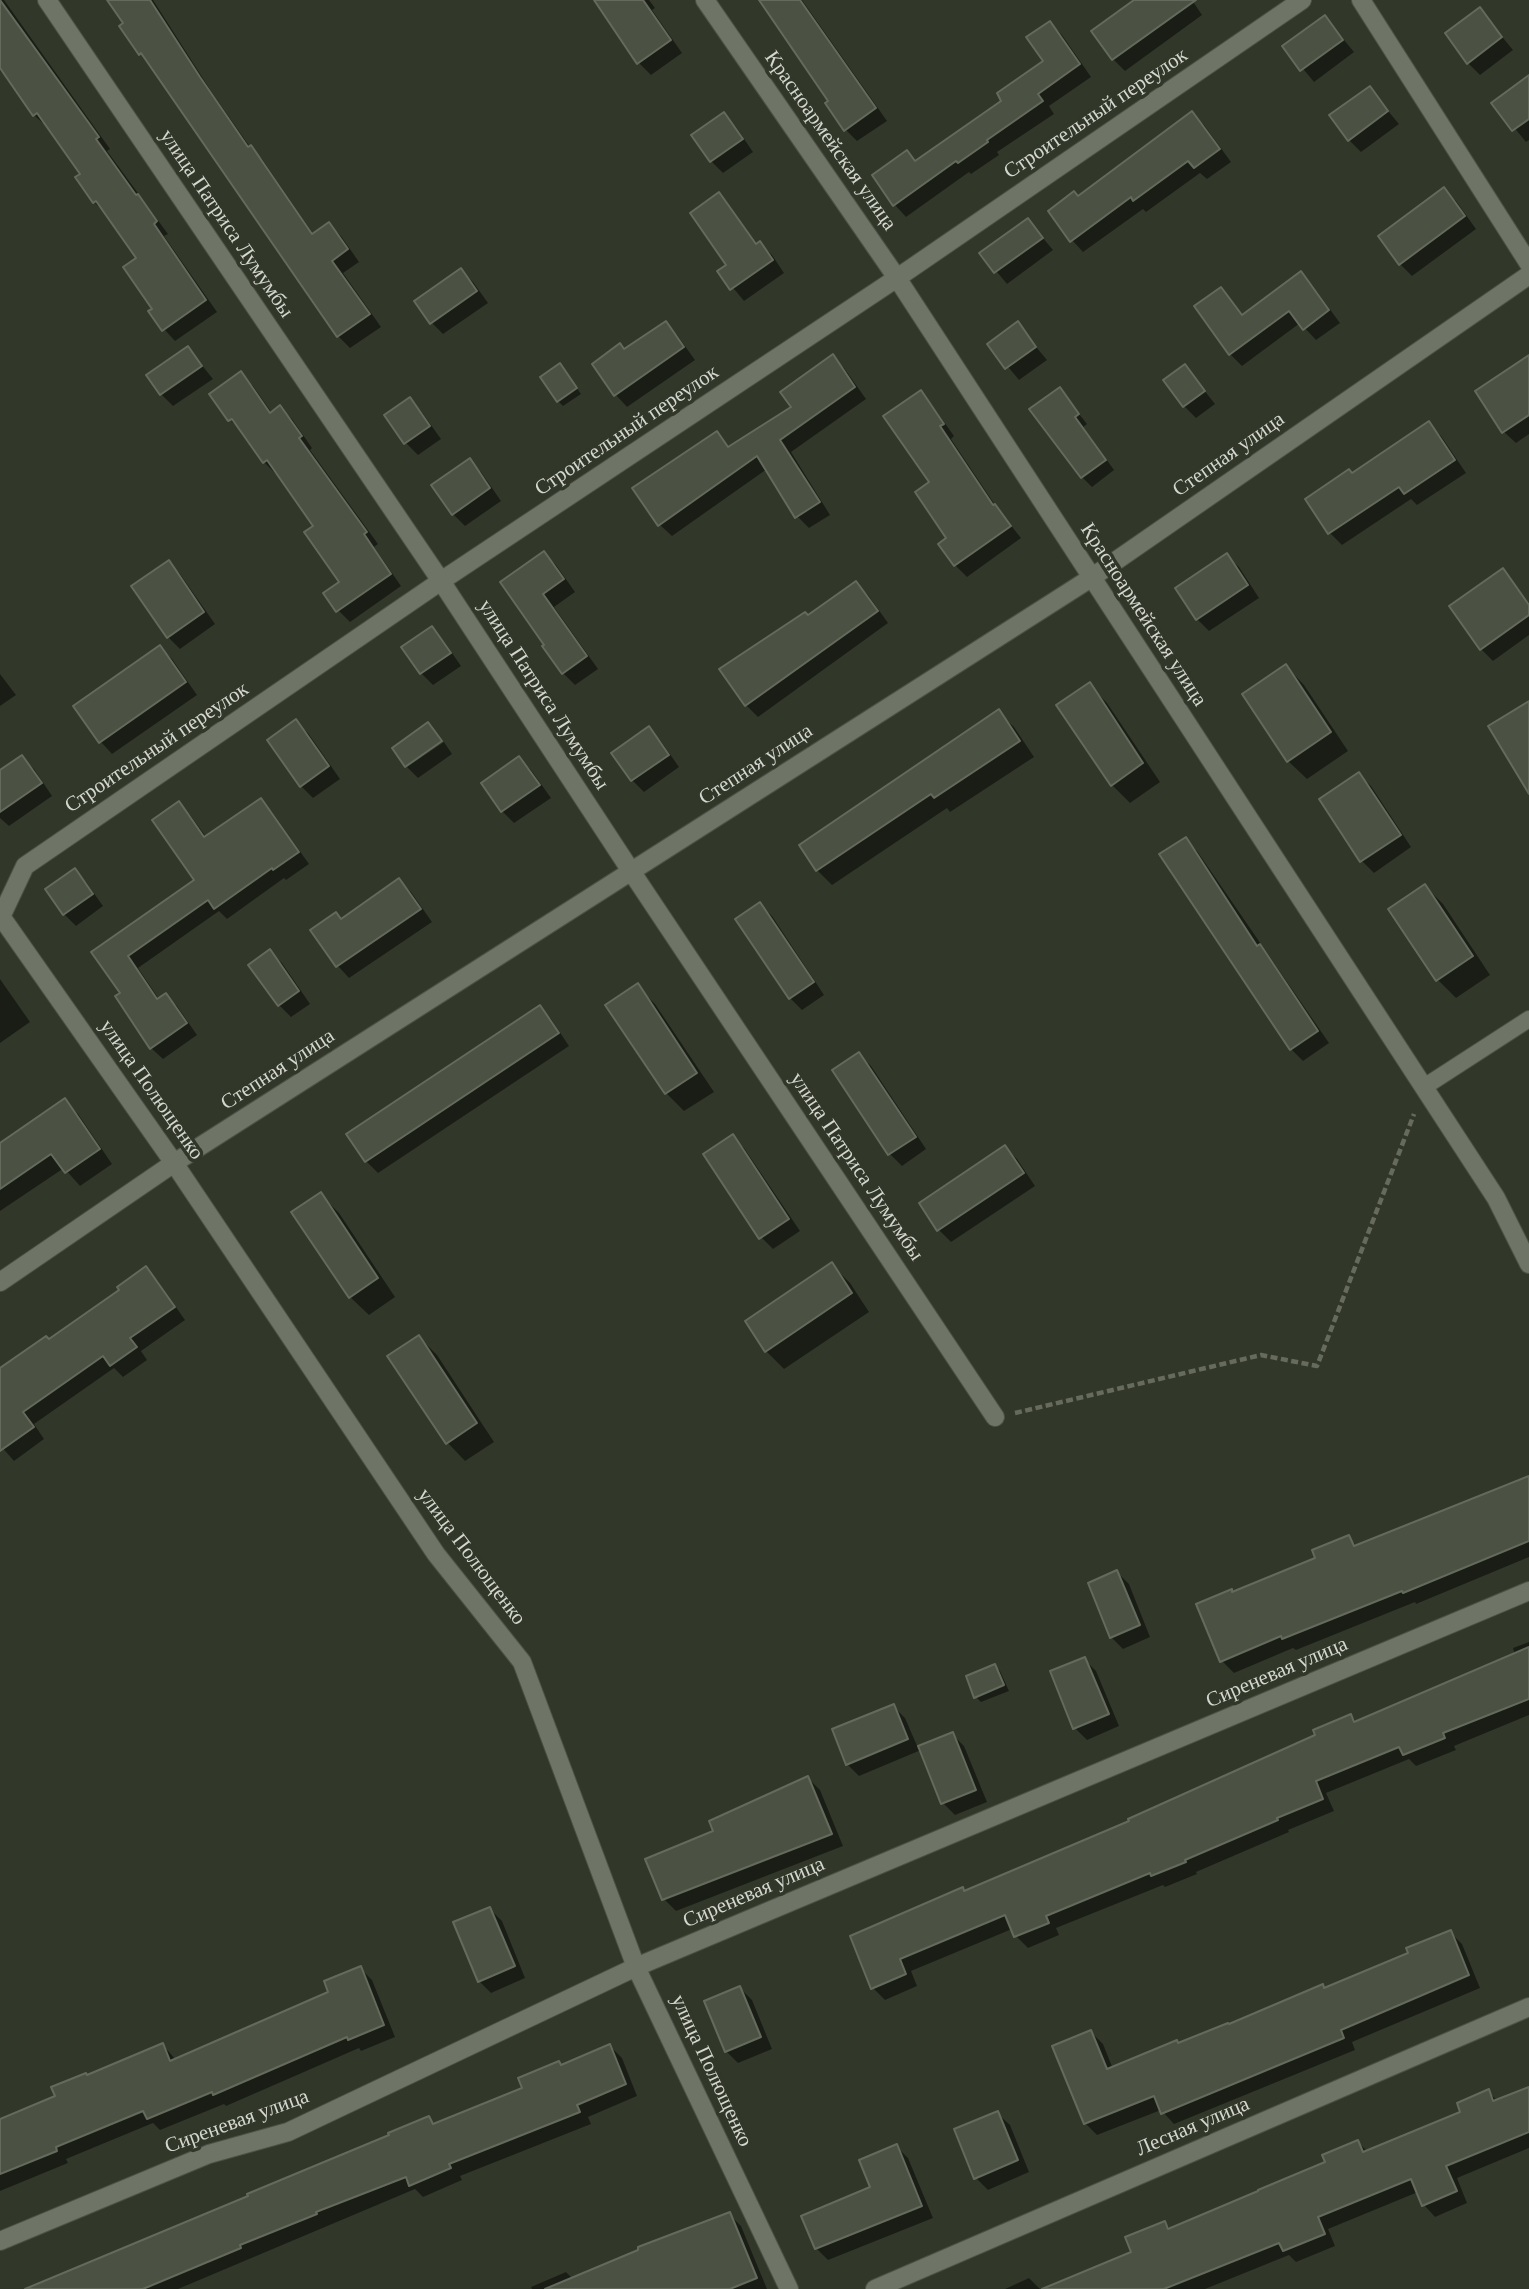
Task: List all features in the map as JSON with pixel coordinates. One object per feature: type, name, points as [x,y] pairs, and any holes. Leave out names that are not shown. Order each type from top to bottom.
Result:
[{"type":"street","name":"улица Патриса Лумумбы","points":[[47,0],[441,582],[995,1418]]},
{"type":"street","name":"Красноармейская улица","points":[[705,0],[897,278],[1496,1198],[1529,1264]]},
{"type":"street","name":"Строительный переулок","points":[[1,917],[25,866],[441,582],[897,278],[1302,0]]},
{"type":"street","points":[[1361,0],[1529,264]]},
{"type":"street","name":"Степная улица","points":[[0,1282],[174,1163],[1091,578],[1529,275]]},
{"type":"street","name":"улица Полющенко","points":[[1,917],[174,1163],[436,1554],[522,1661],[636,1967],[789,2289]]},
{"type":"street","name":"Сиреневая улица","points":[[0,2241],[209,2154],[288,2133],[636,1967],[1529,1591]]},
{"type":"street","name":"Лесная улица","points":[[875,2289],[1529,2007]]},
{"type":"lane","points":[[1424,1087],[1529,1019]]},
{"type":"path","points":[[995,1418],[1261,1355],[1317,1366],[1424,1087]]},
{"type":"building","points":[[0,0],[99,137],[96,139],[157,221],[154,224],[206,300],[162,331],[148,311],[152,309],[123,267],[136,258],[96,201],[93,203],[75,177],[80,174],[37,113],[33,116],[0,68]]},
{"type":"building","points":[[107,0],[150,0],[248,147],[251,145],[312,234],[329,222],[348,249],[332,261],[370,314],[337,337],[141,53],[139,55],[119,26],[123,23]]},
{"type":"building","points":[[594,0],[643,0],[671,40],[637,64]]},
{"type":"building","points":[[759,0],[800,0],[876,108],[844,131],[825,103],[828,101]]},
{"type":"building","points":[[1134,0],[1196,0],[1112,60],[1091,31]]},
{"type":"building","points":[[1480,7],[1502,37],[1467,64],[1445,33]]},
{"type":"building","points":[[1325,15],[1343,40],[1300,71],[1282,46]]},
{"type":"building","points":[[1050,21],[1080,64],[1038,94],[1043,101],[893,206],[872,175],[907,150],[915,161],[1001,101],[997,93],[1043,61],[1026,37]]},
{"type":"building","points":[[1529,75],[1529,119],[1512,131],[1491,103]]},
{"type":"building","points":[[1370,86],[1388,111],[1348,141],[1329,115]]},
{"type":"building","points":[[1192,111],[1220,149],[1194,168],[1188,161],[1133,201],[1131,197],[1070,242],[1048,211],[1074,191],[1078,196]]},
{"type":"building","points":[[724,112],[743,139],[710,162],[691,135]]},
{"type":"building","points":[[1444,187],[1465,216],[1399,265],[1378,236]]},
{"type":"building","points":[[719,192],[756,244],[760,241],[773,260],[730,290],[717,271],[726,265],[690,213]]},
{"type":"building","points":[[1028,218],[1043,238],[994,273],[979,253]]},
{"type":"building","points":[[461,268],[477,291],[430,324],[414,301]]},
{"type":"building","points":[[1301,271],[1329,310],[1303,330],[1289,311],[1229,355],[1194,306],[1221,287],[1242,315]]},
{"type":"building","points":[[666,321],[684,347],[614,396],[592,364],[620,343],[624,349]]},
{"type":"building","points":[[1018,321],[1036,347],[1005,369],[987,344]]},
{"type":"building","points":[[188,346],[202,366],[160,395],[146,375]]},
{"type":"building","points":[[833,354],[855,387],[780,440],[820,502],[795,518],[757,456],[658,526],[632,488],[717,431],[728,447],[791,407],[780,392]]},
{"type":"building","points":[[1529,355],[1529,415],[1502,433],[1475,391]]},
{"type":"building","points":[[560,363],[577,388],[557,402],[540,377]]},
{"type":"building","points":[[1185,364],[1205,391],[1183,407],[1163,380]]},
{"type":"building","points":[[241,371],[270,413],[280,405],[302,436],[299,438],[367,532],[364,534],[391,574],[336,612],[323,593],[339,582],[304,532],[313,526],[267,460],[263,463],[232,419],[228,421],[209,394]]},
{"type":"building","points":[[1060,387],[1079,414],[1075,417],[1106,460],[1081,478],[1029,409]]},
{"type":"building","points":[[921,390],[944,424],[940,426],[993,505],[995,504],[1011,526],[954,566],[938,544],[946,538],[915,492],[929,482],[883,416]]},
{"type":"building","points":[[410,397],[430,426],[404,444],[384,415]]},
{"type":"building","points":[[1429,421],[1455,460],[1404,494],[1399,487],[1328,534],[1305,499],[1349,469],[1352,473]]},
{"type":"building","points":[[470,458],[490,488],[452,515],[431,485]]},
{"type":"building","points":[[544,551],[564,579],[543,594],[587,656],[562,674],[500,582]]},
{"type":"building","points":[[1227,553],[1248,585],[1196,620],[1175,588]]},
{"type":"building","points":[[169,560],[204,612],[167,638],[131,586]]},
{"type":"building","points":[[1503,568],[1529,605],[1529,615],[1480,650],[1449,606]]},
{"type":"building","points":[[856,581],[878,611],[745,706],[719,669],[805,612],[808,615]]},
{"type":"building","points":[[432,626],[451,653],[420,674],[401,647]]},
{"type":"building","points":[[160,645],[186,682],[99,743],[73,706]]},
{"type":"building","points":[[1286,664],[1331,732],[1287,762],[1242,694]]},
{"type":"building","points":[[1090,682],[1143,763],[1111,786],[1056,705]]},
{"type":"building","points":[[1529,701],[1529,794],[1488,726]]},
{"type":"building","points":[[999,709],[1020,741],[934,798],[931,794],[816,871],[799,845]]},
{"type":"building","points":[[296,719],[329,766],[300,787],[267,740]]},
{"type":"building","points":[[428,722],[442,741],[405,767],[392,748]]},
{"type":"building","points":[[649,726],[669,755],[631,781],[611,753]]},
{"type":"building","points":[[22,755],[42,783],[0,812],[0,770]]},
{"type":"building","points":[[519,756],[540,785],[501,812],[481,783]]},
{"type":"building","points":[[1359,772],[1401,835],[1360,862],[1319,799]]},
{"type":"building","points":[[261,798],[299,852],[214,909],[208,900],[128,956],[157,999],[166,993],[187,1023],[150,1049],[115,996],[120,993],[91,952],[194,880],[152,820],[179,801],[204,837]]},
{"type":"building","points":[[1186,837],[1257,946],[1260,944],[1318,1031],[1290,1050],[1159,854]]},
{"type":"building","points":[[75,868],[93,894],[63,915],[45,889]]},
{"type":"building","points":[[399,878],[421,909],[336,967],[310,930],[336,912],[341,919]]},
{"type":"building","points":[[1425,884],[1473,956],[1436,981],[1388,909]]},
{"type":"building","points":[[760,902],[814,982],[789,999],[735,919]]},
{"type":"building","points":[[270,949],[299,991],[278,1006],[248,965]]},
{"type":"building","points":[[638,983],[697,1073],[665,1094],[605,1005]]},
{"type":"building","points":[[540,1005],[559,1033],[365,1162],[346,1134]]},
{"type":"building","points":[[859,1052],[916,1137],[888,1155],[832,1070]]},
{"type":"building","points":[[65,1098],[100,1149],[65,1173],[51,1154],[0,1189],[0,1143]]},
{"type":"building","points":[[733,1134],[789,1219],[759,1239],[703,1154]]},
{"type":"building","points":[[1005,1145],[1024,1173],[937,1231],[919,1203]]},
{"type":"building","points":[[321,1192],[378,1278],[349,1298],[291,1212]]},
{"type":"building","points":[[832,1262],[852,1293],[765,1352],[745,1321]]},
{"type":"building","points":[[146,1266],[175,1307],[130,1338],[137,1347],[110,1366],[103,1356],[23,1412],[34,1427],[0,1451],[0,1368],[46,1336],[49,1339],[119,1290],[117,1287]]},
{"type":"building","points":[[419,1335],[477,1423],[446,1444],[387,1356]]},
{"type":"building","points":[[1529,1476],[1529,1541],[1403,1593],[1402,1591],[1282,1639],[1281,1636],[1220,1662],[1196,1604],[1315,1558],[1312,1550],[1349,1535],[1354,1546]]},
{"type":"building","points":[[1117,1570],[1140,1625],[1110,1638],[1088,1583]]},
{"type":"building","points":[[1529,1647],[1529,1699],[1443,1733],[1445,1738],[1403,1755],[1399,1747],[1316,1781],[1323,1799],[1185,1860],[1186,1862],[1151,1876],[1150,1873],[1046,1916],[1049,1923],[1014,1937],[1005,1915],[900,1959],[906,1974],[871,1989],[850,1936],[963,1887],[964,1891],[1129,1821],[1128,1819],[1315,1735],[1313,1730],[1351,1714],[1354,1722]]},
{"type":"building","points":[[1085,1657],[1109,1714],[1073,1729],[1050,1671]]},
{"type":"building","points":[[995,1664],[1004,1685],[974,1698],[966,1676]]},
{"type":"building","points":[[894,1704],[908,1739],[846,1765],[832,1729]]},
{"type":"building","points":[[953,1732],[976,1790],[941,1804],[918,1746]]},
{"type":"building","points":[[808,1776],[832,1834],[662,1900],[645,1859],[713,1831],[709,1821]]},
{"type":"building","points":[[490,1907],[515,1966],[478,1982],[453,1922]]},
{"type":"building","points":[[1451,1930],[1469,1975],[1341,2030],[1344,2038],[1161,2114],[1154,2096],[1084,2124],[1052,2046],[1091,2030],[1107,2069],[1177,2040],[1178,2043],[1229,2024],[1323,1984],[1324,1988],[1408,1953],[1406,1948]]},
{"type":"building","points":[[361,1966],[384,2025],[348,2040],[347,2037],[213,2095],[212,2092],[147,2119],[143,2111],[56,2147],[57,2151],[0,2174],[0,2119],[55,2096],[51,2087],[163,2043],[170,2061],[328,1992],[324,1981]]},
{"type":"building","points":[[740,1986],[761,2037],[725,2052],[704,2001]]},
{"type":"building","points":[[610,2044],[626,2084],[577,2105],[580,2112],[449,2164],[451,2168],[409,2186],[406,2177],[316,2212],[317,2214],[240,2245],[241,2248],[143,2289],[25,2289],[248,2196],[247,2194],[429,2116],[433,2124],[522,2088],[518,2078],[559,2061],[561,2065]]},
{"type":"building","points":[[1529,2087],[1529,2132],[1446,2166],[1457,2191],[1422,2206],[1411,2179],[1318,2217],[1325,2234],[1283,2251],[1279,2243],[1164,2289],[1042,2289],[1131,2252],[1125,2237],[1165,2221],[1168,2229],[1325,2162],[1322,2155],[1358,2140],[1363,2152],[1460,2112],[1457,2103],[1489,2089],[1493,2101]]},
{"type":"building","points":[[998,2111],[1018,2160],[974,2179],[954,2129]]},
{"type":"building","points":[[897,2144],[922,2206],[815,2249],[801,2216],[870,2187],[859,2160]]},
{"type":"building","points":[[730,2212],[757,2278],[730,2289],[545,2289],[638,2250],[638,2247]]}]
